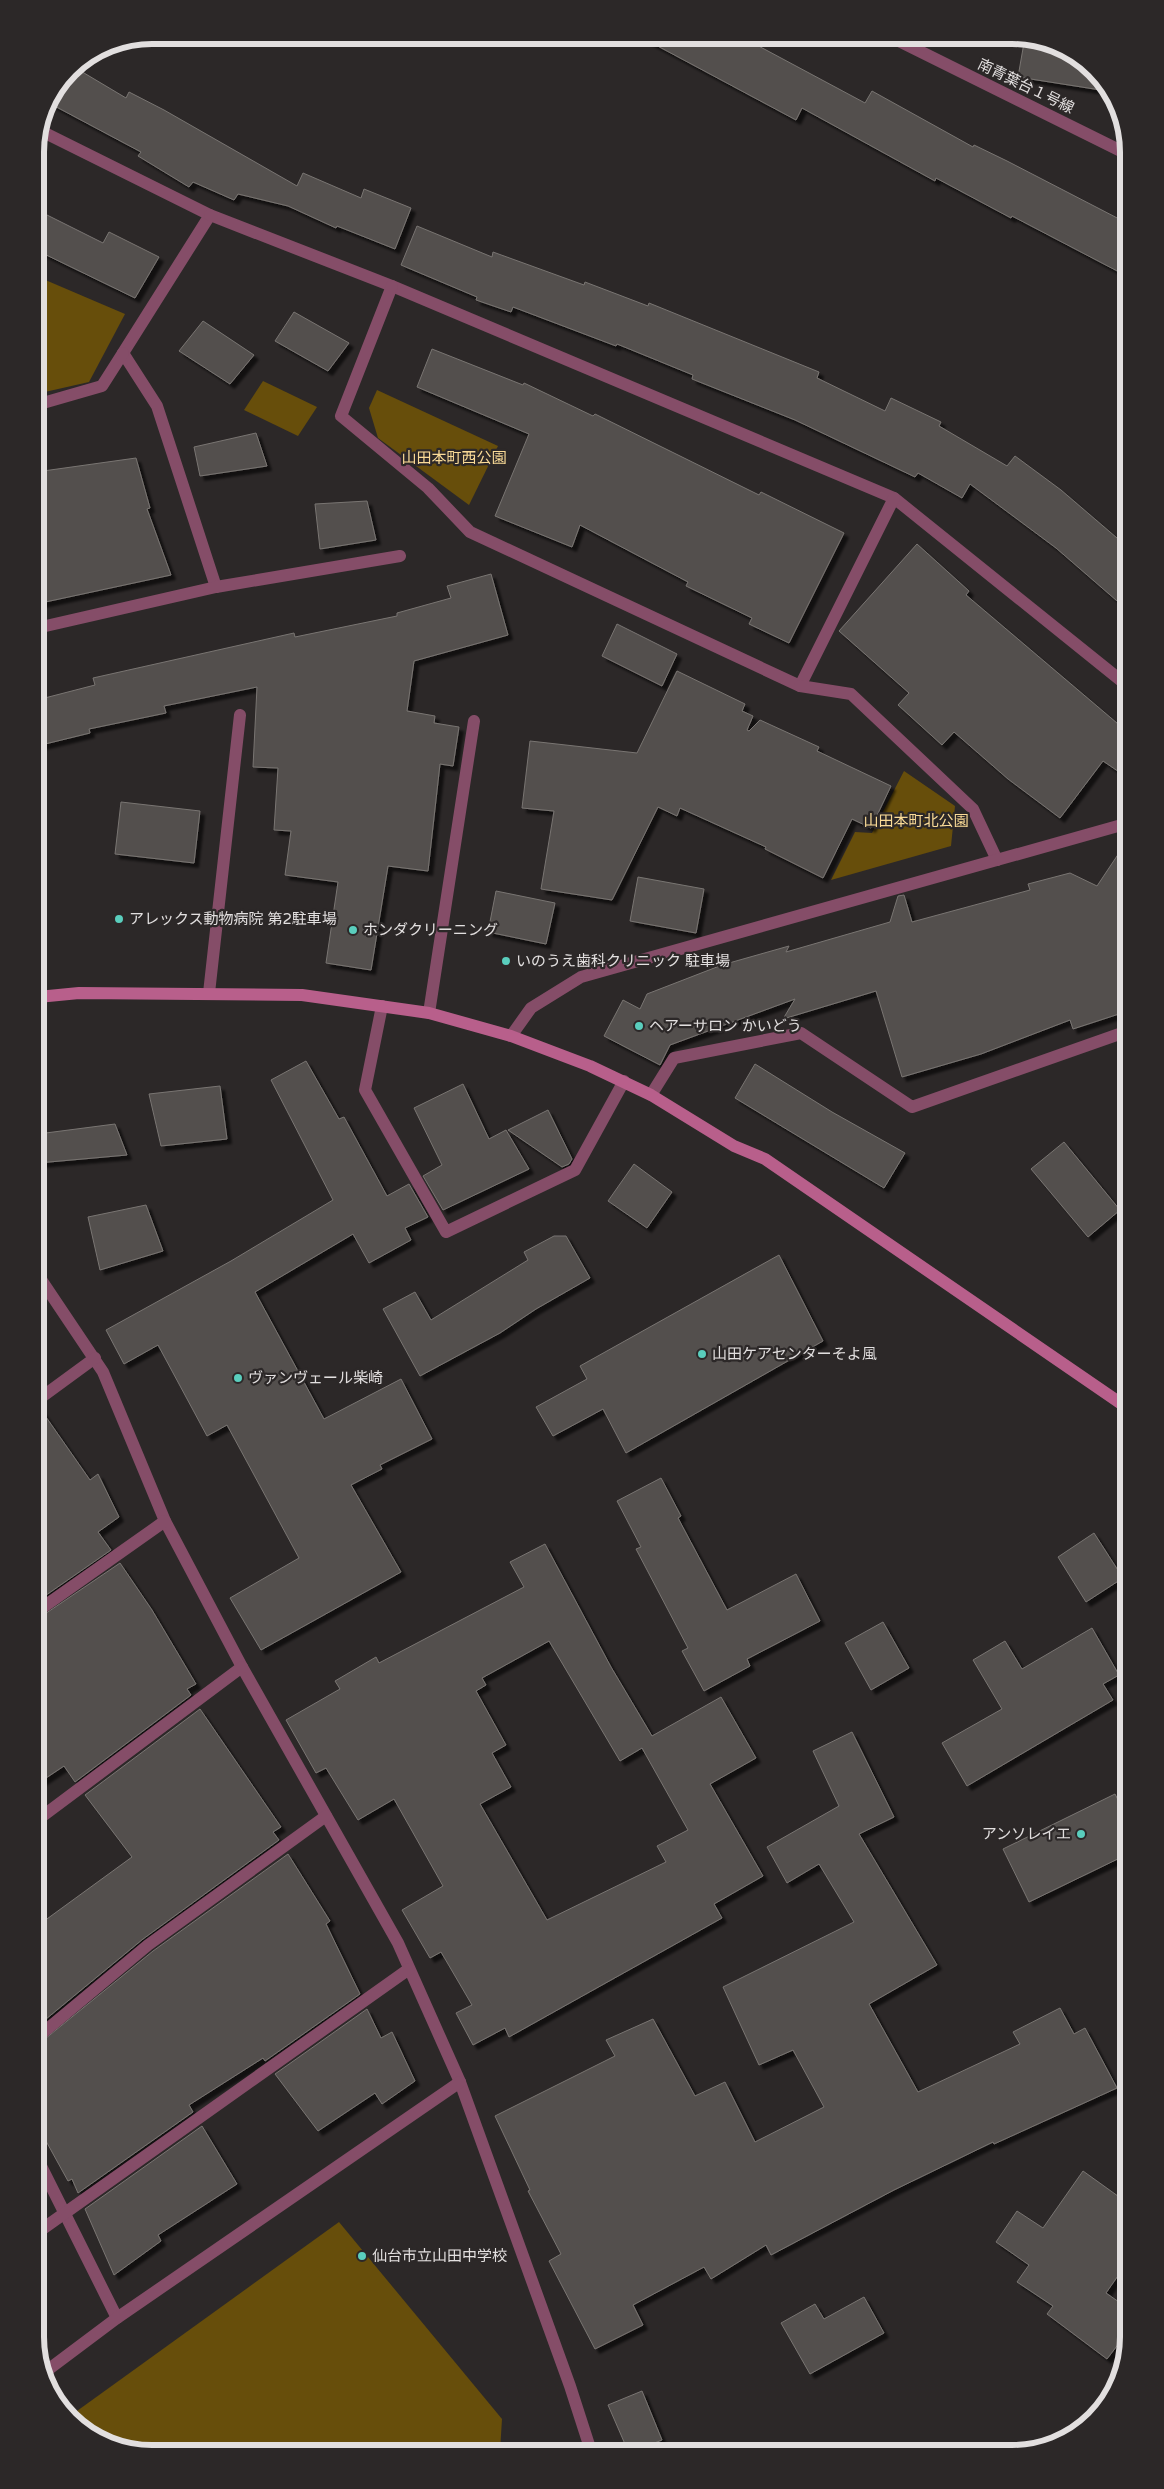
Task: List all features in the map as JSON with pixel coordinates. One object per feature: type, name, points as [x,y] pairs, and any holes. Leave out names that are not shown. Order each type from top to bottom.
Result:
[{"type":"street","name":"南青葉台１号線","points":[[906,44],[1120,150]]},
{"type":"street","points":[[46,133],[210,215],[392,286],[894,498],[1120,680]]},
{"type":"street","points":[[44,403],[102,386],[210,215]]},
{"type":"street","points":[[392,286],[341,416],[428,488],[470,532],[800,686],[851,694],[973,810],[997,860]]},
{"type":"street","points":[[123,353],[157,406],[216,587]]},
{"type":"street","points":[[800,686],[894,498]]},
{"type":"street","points":[[44,626],[216,587],[400,556]]},
{"type":"street","points":[[209,993],[240,715]]},
{"type":"street","points":[[429,1013],[474,721]]},
{"type":"street","points":[[511,1036],[531,1008],[580,977],[1120,825]]},
{"type":"street","points":[[44,996],[79,993],[302,995],[429,1013],[511,1036],[624,1081],[651,1095],[734,1146],[765,1159],[1120,1403]]},
{"type":"street","points":[[382,1006],[365,1090],[446,1232],[575,1170],[624,1081]]},
{"type":"street","points":[[651,1095],[674,1058],[801,1033],[912,1107],[1120,1034]]},
{"type":"street","points":[[44,1284],[103,1372],[165,1521],[242,1667],[398,1943],[460,2082],[570,2386],[589,2445]]},
{"type":"street","points":[[44,1395],[95,1358]]},
{"type":"street","points":[[44,1606],[165,1521]]},
{"type":"street","points":[[44,1815],[242,1667]]},
{"type":"street","points":[[44,2032],[148,1944],[326,1816]]},
{"type":"street","points":[[44,2228],[409,1969]]},
{"type":"street","points":[[48,2369],[117,2318],[460,2082]]},
{"type":"street","points":[[44,2172],[117,2318]]},
{"type":"green space","points":[[44,279],[125,314],[89,382],[44,392]]},
{"type":"green space","points":[[263,381],[317,407],[298,436],[244,410]]},
{"type":"green space","name":"山田本町西公園","points":[[377,390],[498,446],[469,505],[378,438],[369,408]]},
{"type":"green space","name":"山田本町北公園","points":[[904,771],[955,806],[951,846],[831,880],[855,832],[872,833]]},
{"type":"green space","points":[[339,2222],[502,2419],[500,2445],[144,2445],[124,2442],[110,2437],[86,2423],[74,2413]]},
{"type":"building","points":[[654,44],[755,44],[865,103],[872,91],[973,147],[974,145],[1007,161],[1120,219],[1120,272],[936,178],[935,181],[802,108],[796,120]]},
{"type":"building","points":[[1024,45],[1034,46],[1066,58],[1089,75],[1101,90],[1018,77]]},
{"type":"building","points":[[80,71],[126,98],[129,92],[297,186],[303,173],[361,198],[364,189],[411,208],[395,249],[337,226],[336,228],[288,206],[238,194],[234,200],[193,182],[189,187],[138,156],[141,152],[54,106],[70,80],[73,82]]},
{"type":"building","points":[[44,214],[103,243],[109,232],[159,257],[135,298],[44,254]]},
{"type":"building","points":[[417,226],[492,257],[493,252],[584,285],[585,282],[648,306],[649,303],[819,372],[817,378],[885,411],[891,398],[941,422],[939,426],[1007,466],[1015,456],[1061,490],[1120,541],[1120,604],[1056,548],[970,484],[962,498],[918,473],[915,477],[795,420],[692,379],[693,375],[617,344],[616,346],[513,307],[511,312],[476,300],[477,297],[401,265]]},
{"type":"building","points":[[294,312],[349,343],[328,371],[275,341]]},
{"type":"building","points":[[203,321],[254,355],[230,384],[179,351]]},
{"type":"building","points":[[432,349],[523,385],[524,383],[593,416],[595,414],[759,495],[761,492],[844,533],[789,643],[749,624],[752,618],[686,586],[688,582],[580,525],[572,547],[495,516],[529,434],[417,387]]},
{"type":"building","points":[[256,433],[267,466],[200,476],[194,447]]},
{"type":"building","points":[[136,458],[150,508],[147,509],[171,575],[44,602],[44,471]]},
{"type":"building","points":[[367,501],[376,540],[320,549],[315,504]]},
{"type":"building","points":[[917,544],[969,591],[966,595],[1120,726],[1120,773],[1103,761],[1060,818],[1008,779],[954,732],[942,745],[898,705],[909,693],[839,631]]},
{"type":"building","points":[[491,574],[508,635],[414,661],[407,711],[435,716],[434,723],[459,727],[453,766],[440,764],[428,871],[388,866],[371,970],[326,963],[338,882],[285,875],[291,831],[274,830],[278,768],[253,767],[257,687],[164,706],[166,713],[89,729],[90,733],[44,744],[44,698],[95,685],[93,678],[294,633],[295,637],[397,616],[397,613],[451,598],[447,586]]},
{"type":"building","points":[[617,624],[677,654],[662,686],[602,656]]},
{"type":"building","points":[[677,671],[745,704],[742,711],[753,716],[747,730],[749,731],[760,720],[819,747],[817,751],[891,786],[871,828],[852,819],[823,878],[765,849],[766,847],[680,808],[677,816],[658,807],[612,900],[541,889],[554,811],[522,808],[530,741],[637,753]]},
{"type":"building","points":[[121,802],[200,811],[194,863],[115,854]]},
{"type":"building","points":[[1120,852],[1120,1014],[1073,1029],[1070,1020],[981,1054],[902,1077],[876,991],[783,1019],[795,999],[670,1045],[660,1065],[604,1036],[623,1000],[640,1009],[647,994],[722,965],[789,946],[786,952],[890,922],[898,896],[904,895],[912,922],[1030,890],[1028,884],[1070,873],[1097,886]]},
{"type":"building","points":[[638,877],[704,889],[696,933],[630,921]]},
{"type":"building","points":[[496,891],[555,903],[546,944],[488,932]]},
{"type":"building","points":[[306,1061],[339,1119],[344,1117],[387,1196],[409,1184],[428,1217],[405,1228],[411,1240],[369,1263],[353,1234],[255,1292],[324,1419],[401,1379],[432,1439],[380,1465],[382,1469],[351,1485],[401,1572],[261,1650],[230,1598],[299,1558],[227,1425],[207,1436],[158,1345],[124,1364],[106,1330],[231,1261],[333,1200],[271,1080]]},
{"type":"building","points":[[755,1064],[832,1112],[905,1153],[884,1188],[735,1098]]},
{"type":"building","points":[[463,1084],[489,1139],[506,1130],[529,1169],[443,1210],[423,1176],[442,1165],[414,1108]]},
{"type":"building","points":[[220,1086],[227,1139],[161,1146],[149,1094]]},
{"type":"building","points":[[548,1110],[572,1159],[569,1164],[562,1167],[508,1130]]},
{"type":"building","points":[[115,1124],[127,1155],[44,1162],[44,1133]]},
{"type":"building","points":[[1064,1142],[1120,1210],[1088,1237],[1031,1169]]},
{"type":"building","points":[[634,1164],[672,1192],[647,1228],[608,1201]]},
{"type":"building","points":[[146,1205],[163,1251],[100,1270],[88,1217]]},
{"type":"building","points":[[554,1236],[566,1236],[590,1278],[536,1309],[500,1333],[420,1376],[383,1309],[415,1292],[431,1320],[528,1260],[524,1252]]},
{"type":"building","name":"山田ケアセンターそよ風","points":[[779,1255],[823,1341],[626,1453],[603,1409],[553,1436],[536,1407],[587,1379],[580,1366]]},
{"type":"building","points":[[44,1414],[90,1480],[98,1474],[119,1517],[98,1532],[111,1550],[44,1597]]},
{"type":"building","points":[[661,1478],[681,1516],[678,1518],[727,1610],[796,1574],[820,1621],[747,1659],[750,1666],[704,1691],[682,1651],[688,1648],[636,1549],[641,1547],[617,1501]]},
{"type":"building","points":[[1094,1533],[1120,1573],[1120,1580],[1086,1602],[1058,1557]]},
{"type":"building","points":[[545,1544],[611,1667],[652,1736],[721,1697],[756,1758],[710,1784],[763,1876],[714,1904],[722,1918],[509,2037],[505,2028],[473,2045],[456,2013],[472,2005],[441,1952],[430,1958],[402,1910],[443,1886],[394,1799],[358,1820],[326,1768],[316,1773],[286,1720],[340,1689],[335,1681],[376,1657],[379,1663],[524,1587],[510,1562]],"holes":[[[549,1641],[620,1761],[642,1748],[688,1830],[657,1846],[666,1862],[547,1920],[480,1804],[511,1787],[492,1753],[506,1745],[476,1691],[486,1685],[482,1678]]]},
{"type":"building","points":[[120,1563],[152,1610],[196,1684],[187,1689],[191,1695],[75,1782],[64,1766],[44,1779],[44,1615]]},
{"type":"building","points":[[883,1622],[909,1668],[871,1690],[845,1643]]},
{"type":"building","points":[[1092,1628],[1119,1675],[1103,1684],[1113,1700],[967,1786],[942,1743],[1002,1709],[973,1660],[1005,1641],[1022,1669]]},
{"type":"building","points":[[200,1709],[281,1827],[273,1832],[279,1840],[143,1939],[44,2021],[44,1921],[132,1857],[85,1795]]},
{"type":"building","points":[[852,1732],[894,1817],[859,1834],[937,1965],[869,2004],[918,2092],[1020,2044],[1013,2032],[1060,2008],[1074,2034],[1085,2028],[1117,2088],[994,2144],[993,2142],[894,2190],[771,2255],[766,2245],[711,2279],[704,2267],[633,2305],[643,2325],[595,2349],[549,2261],[561,2254],[528,2191],[530,2190],[495,2116],[615,2056],[606,2040],[653,2019],[695,2096],[725,2082],[755,2142],[824,2107],[793,2050],[759,2065],[723,1987],[854,1922],[819,1864],[787,1883],[767,1847],[839,1806],[813,1751]]},
{"type":"building","name":"アンソレイエ","points":[[1115,1794],[1120,1804],[1120,1858],[1029,1902],[1003,1849]]},
{"type":"building","points":[[288,1854],[330,1921],[326,1924],[360,1994],[265,2061],[263,2058],[189,2105],[193,2112],[78,2193],[72,2179],[68,2181],[44,2137],[44,2040],[153,1951]]},
{"type":"building","points":[[367,2009],[381,2038],[392,2032],[415,2081],[382,2104],[375,2093],[318,2131],[275,2074]]},
{"type":"building","points":[[202,2126],[237,2184],[158,2235],[161,2241],[114,2275],[85,2209]]},
{"type":"building","points":[[1083,2171],[1120,2198],[1120,2273],[1106,2293],[1120,2303],[1120,2342],[1107,2359],[1047,2314],[1053,2306],[1017,2282],[1029,2265],[996,2242],[1017,2211],[1043,2228]]},
{"type":"building","points":[[864,2297],[884,2333],[810,2374],[781,2323],[815,2304],[824,2319]]},
{"type":"building","points":[[642,2391],[662,2440],[650,2445],[625,2445],[608,2405]]},
{"type":"place","name":"アレックス動物病院 第2駐車場","points":[[119,919]]},
{"type":"place","name":"ホンダクリーニング","points":[[353,930]]},
{"type":"place","name":"いのうえ歯科クリニック 駐車場","points":[[506,961]]},
{"type":"place","name":"ヘアーサロン かいどう","points":[[639,1026]]},
{"type":"place","name":"山田ケアセンターそよ風","points":[[702,1354]]},
{"type":"place","name":"ヴァンヴェール柴崎","points":[[238,1378]]},
{"type":"place","name":"アンソレイエ","points":[[1081,1834]]},
{"type":"place","name":"仙台市立山田中学校","points":[[362,2256]]}]
